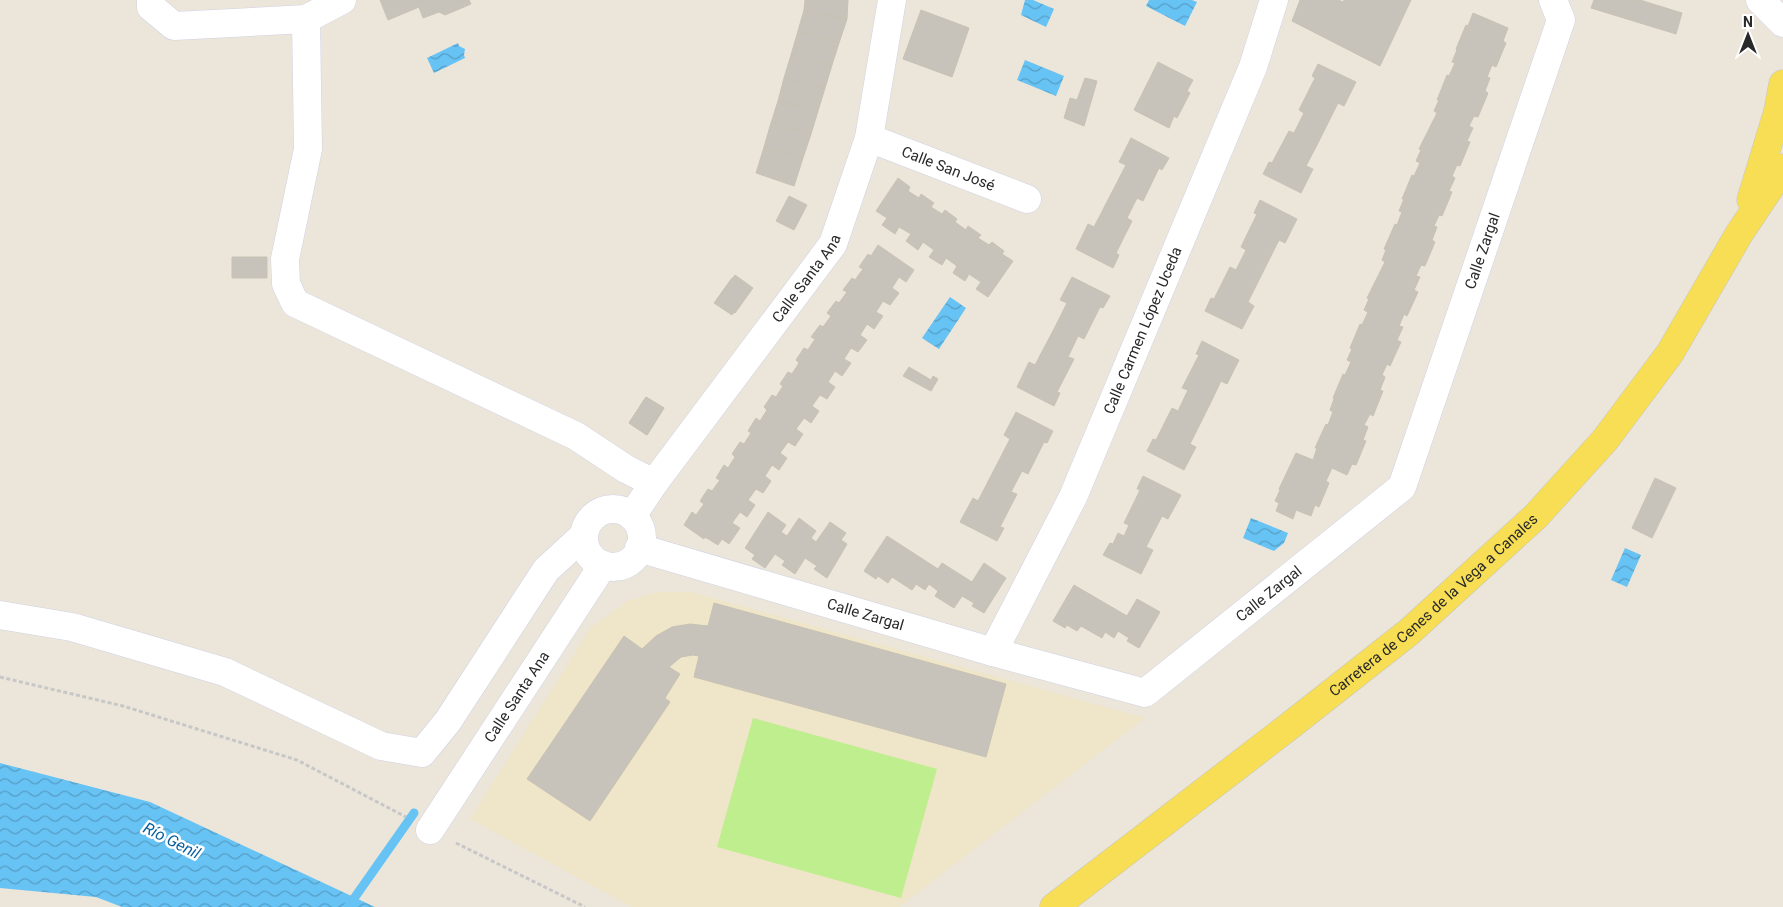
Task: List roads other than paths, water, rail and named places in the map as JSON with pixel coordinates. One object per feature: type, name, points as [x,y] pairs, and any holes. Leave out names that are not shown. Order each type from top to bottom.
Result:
[{"type":"main road","name":"Carretera de Cenes de la Vega a Canales","points":[[1739,234],[1764,160],[1778,111],[1783,84]]},
{"type":"main road","name":"Carretera de Cenes de la Vega a Canales","points":[[1054,907],[1409,632],[1536,516],[1605,440],[1670,353],[1739,234],[1783,168]]},
{"type":"street","points":[[151,0],[151,7],[174,26],[306,19],[342,0]]},
{"type":"street","name":"Calle Santa Ana","points":[[632,516],[654,483],[833,244],[869,138],[892,0]]},
{"type":"street","name":"Calle Carmen López Uceda","points":[[993,652],[1073,497],[1253,67],[1274,0]]},
{"type":"street","name":"Calle Zargal","points":[[639,548],[993,652],[1145,693],[1402,487],[1561,20],[1553,0]]},
{"type":"street","points":[[1760,0],[1783,23]]},
{"type":"street","points":[[306,19],[308,149],[285,259],[286,284],[296,303],[576,436],[626,469],[654,483]]},
{"type":"street","name":"Calle San José","points":[[869,138],[1027,199]]},
{"type":"street","points":[[0,615],[72,627],[225,672],[382,746],[422,753],[448,721],[546,570],[583,536],[588,522],[599,511],[614,508],[628,512],[639,524],[642,539],[638,554],[625,564],[610,567],[596,562],[586,550],[583,536]]},
{"type":"street","name":"Calle Santa Ana","points":[[430,830],[603,565]]},
{"type":"water","points":[[1025,0],[1033,0],[1054,9],[1046,27],[1021,15]]},
{"type":"water","points":[[1149,0],[1192,0],[1197,2],[1185,26],[1146,6]]},
{"type":"water","points":[[458,43],[459,46],[465,49],[465,58],[434,73],[427,58]]},
{"type":"water","points":[[1025,60],[1064,76],[1056,96],[1017,80]]},
{"type":"water","points":[[950,297],[966,308],[939,349],[922,338]]},
{"type":"water","points":[[1251,518],[1288,533],[1284,543],[1274,551],[1243,538]]},
{"type":"water","points":[[1625,548],[1641,555],[1627,587],[1611,580]]},
{"type":"water","name":"Río Genil","points":[[0,763],[150,802],[375,907],[122,907],[96,897],[0,888]]},
{"type":"waterway","points":[[348,907],[414,813]]}]
